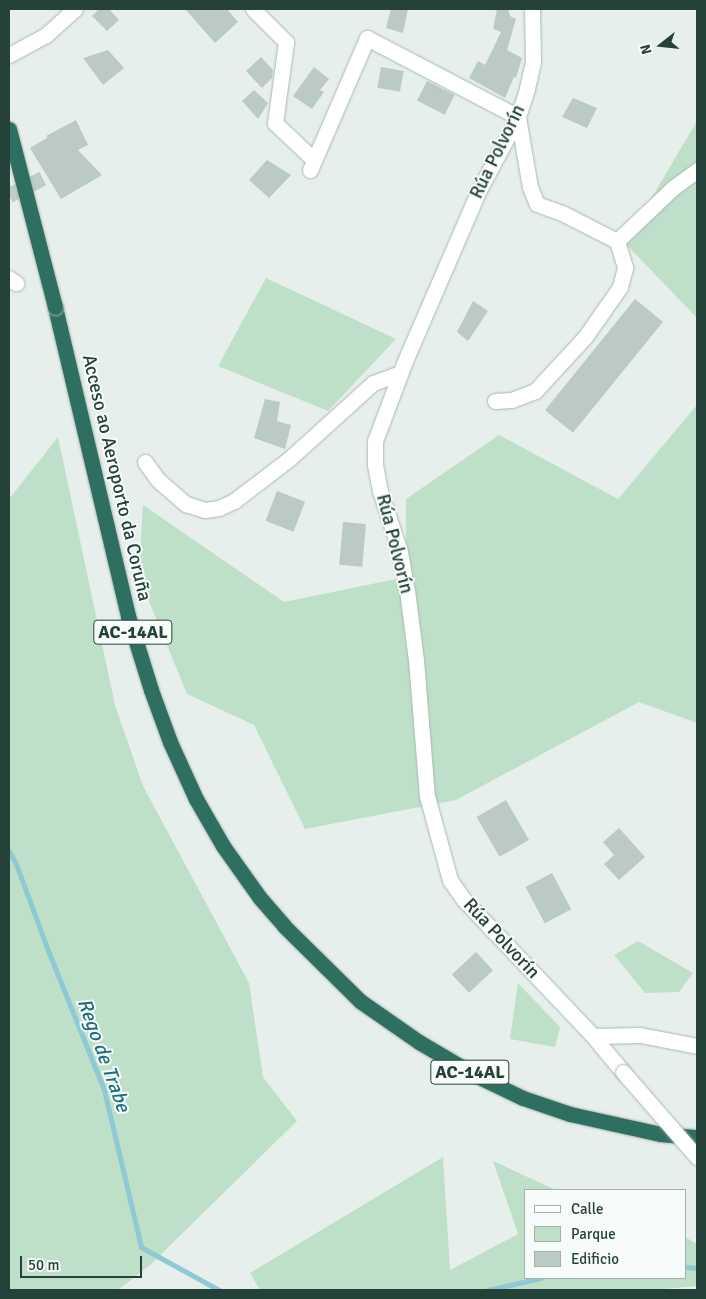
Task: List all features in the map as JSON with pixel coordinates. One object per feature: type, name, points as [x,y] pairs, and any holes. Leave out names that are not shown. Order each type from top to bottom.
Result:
[{"type":"highway","name":"Acceso ao Aeroporto da Coruña","points":[[9,129],[55,307],[128,616],[150,690],[170,742],[196,799],[224,846],[260,898],[284,926],[360,1000],[419,1042],[476,1075],[523,1098],[570,1114],[660,1134],[697,1137]]},
{"type":"street","points":[[9,55],[46,34],[74,9]]},
{"type":"street","points":[[253,9],[286,42],[275,123],[312,165],[367,38],[518,117],[530,187],[537,204],[562,213],[617,241],[625,268],[620,286],[585,337],[535,391],[512,400],[495,401]]},
{"type":"street","name":"Rúa Polvorín","points":[[532,9],[533,62],[518,117],[479,190],[400,373],[375,442],[375,465],[380,491],[400,552],[408,590],[416,660],[427,796],[450,880],[464,900],[593,1036],[697,1157]]},
{"type":"street","points":[[617,241],[674,187],[697,170]]},
{"type":"street","points":[[145,462],[158,480],[186,504],[205,510],[219,508],[234,501],[290,459],[373,382],[400,373]]},
{"type":"street","points":[[593,1036],[640,1035],[697,1046]]},
{"type":"green space","points":[[697,121],[697,318],[625,243]]},
{"type":"green space","points":[[266,278],[396,339],[328,411],[218,366]]},
{"type":"green space","points":[[697,405],[697,723],[639,702],[456,800],[305,829],[254,725],[187,694],[139,577],[143,505],[284,602],[406,577],[406,499],[499,435],[618,499]]},
{"type":"green space","points":[[58,437],[115,705],[143,786],[249,983],[263,1077],[297,1121],[150,1265],[118,1290],[9,1290],[9,499]]},
{"type":"green space","points":[[638,941],[693,973],[679,992],[645,993],[614,955]]},
{"type":"green space","points":[[518,983],[560,1027],[555,1047],[510,1039]]},
{"type":"green space","points":[[443,1157],[450,1270],[518,1234],[493,1161],[554,1189],[524,1189],[524,1279],[686,1279],[686,1238],[697,1244],[697,1286],[652,1290],[260,1290],[250,1273]]},
{"type":"building","points":[[99,9],[109,9],[119,20],[107,31],[92,16]]},
{"type":"building","points":[[185,9],[227,9],[238,22],[215,43]]},
{"type":"building","points":[[391,9],[408,9],[403,33],[386,28]]},
{"type":"building","points":[[497,9],[508,9],[510,16],[516,19],[507,50],[522,58],[516,78],[514,77],[505,98],[469,78],[478,61],[485,65],[501,32],[493,29]]},
{"type":"building","points":[[108,50],[124,68],[103,85],[83,58]]},
{"type":"building","points":[[261,57],[273,70],[272,78],[262,88],[246,71]]},
{"type":"building","points":[[314,67],[329,79],[320,90],[324,92],[312,109],[293,96]]},
{"type":"building","points":[[381,67],[404,71],[400,92],[377,88]]},
{"type":"building","points":[[427,81],[455,95],[445,115],[417,101]]},
{"type":"building","points":[[254,90],[268,103],[258,119],[242,101]]},
{"type":"building","points":[[573,98],[597,108],[587,128],[562,117]]},
{"type":"building","points":[[76,120],[88,145],[78,150],[102,175],[61,199],[30,148],[47,138],[46,136]]},
{"type":"building","points":[[267,160],[291,175],[269,198],[249,180]]},
{"type":"building","points":[[635,299],[663,322],[573,433],[545,410]]},
{"type":"building","points":[[473,301],[488,311],[468,341],[457,332]]},
{"type":"building","points":[[265,399],[280,402],[277,421],[291,425],[285,449],[254,438]]},
{"type":"building","points":[[277,491],[305,502],[294,532],[266,521]]},
{"type":"building","points":[[343,522],[366,524],[362,567],[339,565]]},
{"type":"building","points":[[506,800],[529,840],[500,857],[477,817]]},
{"type":"building","points":[[619,828],[645,857],[619,880],[604,864],[614,855],[603,842]]},
{"type":"building","points":[[552,873],[571,909],[545,923],[526,887]]},
{"type":"building","points":[[476,952],[493,970],[469,993],[452,975]]},
{"type":"waterway","name":"Rego de Trabe","points":[[9,851],[16,864],[47,948],[104,1090],[141,1247],[219,1290]]},
{"type":"waterway","name":"Rego de Trabe","points":[[686,1267],[697,1268]]},
{"type":"waterway","name":"Rego de Trabe","points":[[488,1290],[537,1279]]},
{"type":"tunnel","points":[[9,195],[47,176]]}]
